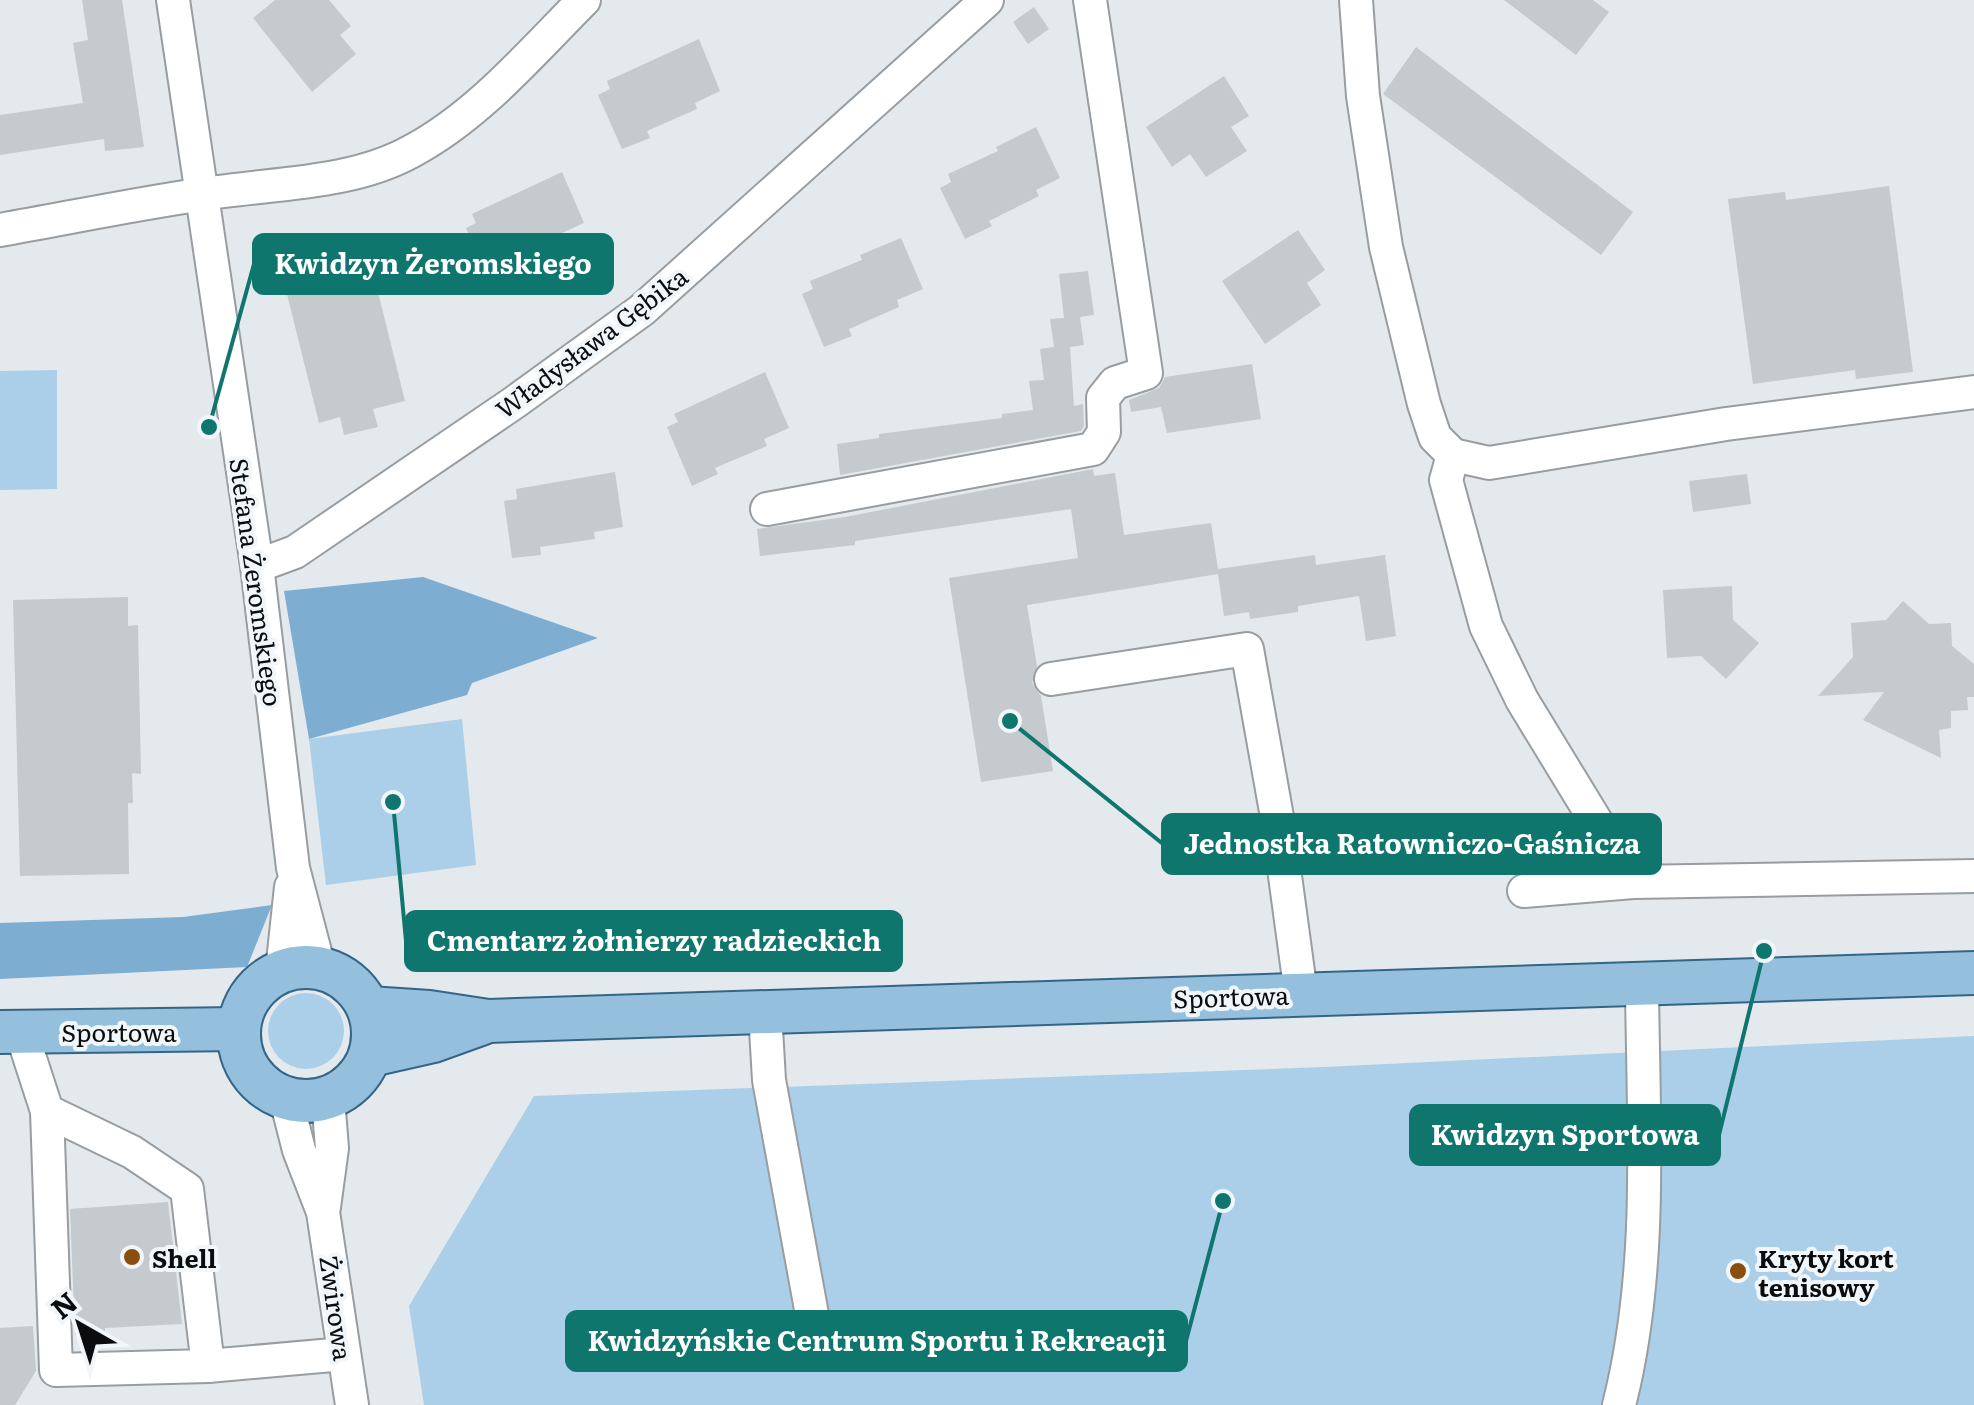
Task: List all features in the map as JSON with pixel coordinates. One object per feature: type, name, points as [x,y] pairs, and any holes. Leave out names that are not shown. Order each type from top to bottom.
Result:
[{"type":"main road","points":[[300,969],[340,976],[357,989],[369,1008],[374,1032],[371,1056],[362,1074],[346,1089],[307,1099],[266,1090],[250,1073],[241,1052],[239,1030],[252,994],[265,980],[300,969]]},
{"type":"main road","name":"Sportowa","points":[[369,1008],[488,1021],[1974,973]]},
{"type":"main road","name":"Sportowa","points":[[371,1056],[432,1041],[488,1021]]},
{"type":"main road","name":"Sportowa","points":[[11,1032],[239,1030]]},
{"type":"street","name":"Stefana Żeromskiego","points":[[174,0],[256,566],[293,868],[300,969]]},
{"type":"street","points":[[0,230],[374,168],[408,154],[456,122],[584,0]]},
{"type":"street","name":"Władysława Gębika","points":[[256,566],[295,552],[642,310],[987,0]]},
{"type":"street","points":[[767,509],[1094,449],[1104,432],[1103,398],[1115,383],[1146,373],[1090,0]]},
{"type":"street","points":[[1356,0],[1364,96],[1386,246],[1435,437],[1454,455],[1489,463],[1726,424],[1974,392]]},
{"type":"street","points":[[1454,455],[1446,480],[1486,626],[1522,700],[1633,882]]},
{"type":"street","points":[[1051,679],[1247,649],[1277,817],[1301,994]]},
{"type":"street","points":[[1524,890],[1633,882],[1974,876]]},
{"type":"street","points":[[1619,1405],[1629,1367],[1642,1270],[1642,983]]},
{"type":"street","points":[[765,1012],[769,1080],[815,1331]]},
{"type":"street","points":[[11,1032],[47,1111],[56,1370],[208,1366],[344,1354]]},
{"type":"street","name":"Żwirowa","points":[[307,1099],[299,1150],[323,1212],[352,1405]]},
{"type":"street","points":[[47,1111],[132,1152],[187,1190],[208,1366]]},
{"type":"shaded area","points":[[57,370],[57,489],[0,490],[0,371]]},
{"type":"shaded area","points":[[423,577],[598,638],[472,683],[467,695],[309,739],[284,591]]},
{"type":"shaded area","points":[[462,719],[476,865],[326,885],[309,739]]},
{"type":"shaded area","points":[[272,905],[247,967],[0,979],[0,923],[183,917]]},
{"type":"shaded area","points":[[306,993],[333,1004],[344,1031],[333,1058],[306,1069],[279,1058],[268,1031],[279,1004]]},
{"type":"shaded area","points":[[1974,1036],[1974,1405],[424,1405],[409,1306],[534,1096],[1324,1067]]},
{"type":"building","points":[[82,0],[122,0],[144,147],[105,151],[104,139],[0,155],[0,115],[83,103],[73,43],[88,40]]},
{"type":"building","points":[[275,0],[329,0],[351,26],[340,35],[356,54],[312,92],[253,18]]},
{"type":"building","points":[[1504,0],[1593,0],[1609,12],[1576,55]]},
{"type":"building","points":[[1034,7],[1049,29],[1028,44],[1013,22]]},
{"type":"building","points":[[699,39],[720,91],[695,103],[697,109],[647,131],[650,138],[622,149],[598,95],[610,89],[607,81]]},
{"type":"building","points":[[1416,47],[1633,212],[1601,255],[1383,94]]},
{"type":"building","points":[[1224,76],[1249,116],[1231,127],[1247,151],[1206,177],[1190,154],[1172,167],[1146,127]]},
{"type":"building","points":[[1036,127],[1060,178],[1036,190],[1039,196],[989,221],[992,226],[965,239],[940,188],[951,182],[948,174],[998,151],[996,147]]},
{"type":"building","points":[[562,172],[584,223],[560,234],[562,240],[510,263],[513,270],[489,280],[466,228],[476,223],[472,214]]},
{"type":"building","points":[[1889,186],[1913,372],[1856,379],[1855,370],[1753,384],[1728,199],[1785,192],[1786,200]]},
{"type":"building","points":[[1298,230],[1325,270],[1307,283],[1321,305],[1265,344],[1222,281]]},
{"type":"building","points":[[901,238],[923,289],[897,300],[899,307],[849,329],[852,336],[824,347],[802,294],[813,289],[810,281],[862,260],[860,255]]},
{"type":"building","points":[[335,255],[339,272],[371,264],[405,401],[373,409],[378,427],[344,435],[340,417],[319,423],[285,286],[305,281],[301,264]]},
{"type":"building","points":[[1088,271],[1094,315],[1080,317],[1084,345],[1070,347],[1074,406],[1083,404],[1081,431],[840,475],[837,444],[1033,410],[1029,381],[1044,380],[1040,349],[1054,347],[1050,319],[1064,318],[1059,274]]},
{"type":"building","points":[[1252,364],[1261,419],[1167,433],[1161,407],[1131,412],[1129,400],[1159,388],[1165,377]]},
{"type":"building","points":[[765,372],[789,428],[764,439],[767,446],[715,468],[718,474],[692,486],[667,427],[678,422],[674,414]]},
{"type":"building","points":[[1093,469],[1094,476],[1115,473],[1124,535],[1211,523],[1218,569],[1315,555],[1316,565],[1385,555],[1396,636],[1366,641],[1359,596],[1298,606],[1298,612],[1250,619],[1249,612],[1224,616],[1218,574],[1027,605],[1037,666],[1032,683],[1041,696],[1053,771],[981,782],[949,578],[1078,558],[1071,509],[855,541],[855,545],[760,556],[757,529],[845,517]]},
{"type":"building","points":[[615,472],[623,527],[594,532],[595,539],[540,547],[541,555],[512,558],[504,501],[517,499],[516,489]]},
{"type":"building","points":[[1747,474],[1751,504],[1693,512],[1689,481]]},
{"type":"building","points":[[1732,586],[1733,620],[1759,643],[1726,679],[1701,656],[1667,658],[1663,590]]},
{"type":"building","points":[[128,597],[128,626],[138,625],[141,774],[132,773],[133,803],[128,803],[129,874],[20,876],[13,600]]},
{"type":"building","points":[[1903,601],[1929,624],[1951,623],[1952,646],[1974,664],[1974,697],[1967,697],[1968,710],[1951,711],[1951,728],[1939,730],[1941,758],[1863,720],[1884,692],[1818,696],[1853,657],[1851,623],[1886,620]]},
{"type":"building","points":[[168,1202],[182,1324],[105,1328],[105,1333],[75,1335],[70,1209]]},
{"type":"building","points":[[33,1326],[36,1371],[15,1405],[0,1405],[0,1328]]},
{"type":"place","name":"Kwidzyn Żeromskiego","points":[[209,427]]},
{"type":"place","name":"Jednostka Ratowniczo-Gaśnicza","points":[[1010,721]]},
{"type":"place","name":"Cmentarz żołnierzy radzieckich","points":[[393,802]]},
{"type":"place","name":"Kwidzyn Sportowa","points":[[1764,951]]},
{"type":"place","name":"Kwidzyńskie Centrum Sportu i Rekreacji","points":[[1223,1201]]},
{"type":"place","name":"Shell","points":[[132,1257]]},
{"type":"place","name":"Kryty kort tenisowy","points":[[1738,1271]]}]
